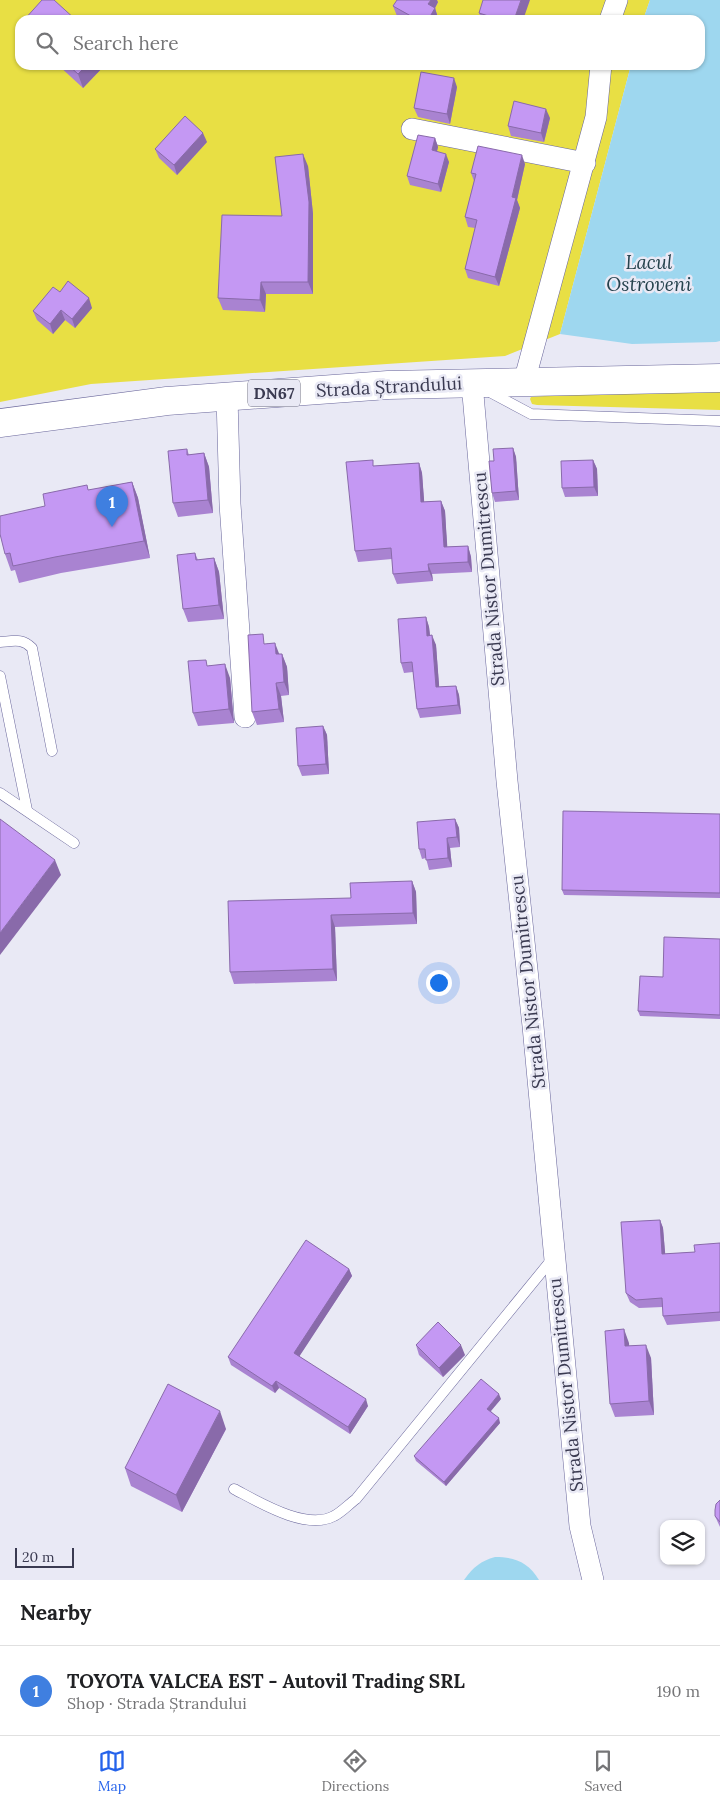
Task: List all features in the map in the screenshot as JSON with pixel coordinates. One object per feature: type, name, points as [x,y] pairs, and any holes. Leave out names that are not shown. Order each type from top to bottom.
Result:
[{"type":"main road","name":"Strada Ștrandului","points":[[0,423],[157,402],[388,385],[720,378]]},
{"type":"street","points":[[612,15],[617,0]]},
{"type":"street","points":[[524,382],[585,163],[596,117],[601,70]]},
{"type":"street","points":[[412,129],[585,163]]},
{"type":"street","name":"Strada Nistor Dumitrescu","points":[[472,383],[506,780],[533,1026],[580,1526],[593,1580]]},
{"type":"street","points":[[227,397],[230,504],[246,717]]},
{"type":"lane","points":[[472,383],[531,414],[720,421]]},
{"type":"lane","points":[[0,642],[15,640],[26,642],[32,648],[52,751]]},
{"type":"lane","points":[[0,676],[27,810]]},
{"type":"lane","points":[[0,793],[74,843]]},
{"type":"lane","points":[[234,1489],[280,1513],[312,1520],[333,1517],[356,1499],[554,1257]]},
{"type":"shaded area","points":[[0,0],[650,0],[645,15],[15,15],[15,70],[630,70],[560,334],[505,356],[91,384],[0,402]]},
{"type":"shaded area","points":[[720,392],[720,410],[537,405],[532,404],[530,399],[531,397],[586,393]]},
{"type":"water","name":"Lacul Ostroveni","points":[[650,0],[720,0],[720,341],[716,342],[632,344],[560,334],[630,70],[705,70],[705,15],[645,15]]},
{"type":"water","points":[[495,1557],[509,1558],[526,1565],[539,1580],[464,1580],[478,1565]]},
{"type":"building","points":[[42,0],[54,0],[70,15],[28,15]]},
{"type":"building","points":[[397,0],[431,0],[428,4],[435,8],[431,15],[409,15],[393,6]]},
{"type":"building","points":[[483,0],[521,0],[516,15],[485,15],[479,13]]},
{"type":"building","points":[[74,70],[82,70],[78,74]]},
{"type":"building","points":[[421,72],[454,78],[447,114],[414,108]]},
{"type":"building","points":[[514,101],[546,109],[541,133],[508,126]]},
{"type":"building","points":[[185,116],[203,133],[174,165],[155,149]]},
{"type":"building","points":[[418,135],[435,138],[432,150],[446,154],[438,184],[407,176]]},
{"type":"building","points":[[478,146],[522,155],[512,197],[516,198],[495,277],[465,269],[477,220],[465,217],[476,174],[471,173]]},
{"type":"building","points":[[303,154],[309,202],[308,282],[261,282],[260,300],[218,298],[222,215],[282,216],[275,157]]},
{"type":"building","points":[[68,281],[89,298],[72,319],[61,310],[50,324],[33,311],[53,287],[60,292]]},
{"type":"building","points":[[513,448],[516,491],[492,493],[489,461],[494,461],[493,449]]},
{"type":"building","points":[[187,449],[187,455],[204,453],[208,500],[173,503],[168,451]]},
{"type":"building","points":[[373,460],[373,466],[419,463],[421,502],[441,501],[444,547],[468,546],[468,562],[428,564],[429,571],[393,574],[391,548],[355,551],[346,462]]},
{"type":"building","points":[[593,460],[594,487],[562,488],[561,461]]},
{"type":"building","points":[[132,482],[144,541],[13,566],[10,553],[5,554],[0,534],[0,516],[45,506],[43,494],[87,485],[88,490]]},
{"type":"building","points":[[195,553],[196,560],[214,558],[219,605],[183,609],[177,555]]},
{"type":"building","points":[[426,617],[427,636],[432,635],[436,687],[456,686],[458,705],[417,709],[412,662],[401,663],[398,619]]},
{"type":"building","points":[[263,634],[264,644],[275,643],[276,654],[282,654],[284,682],[276,683],[279,709],[252,712],[248,635]]},
{"type":"building","points":[[206,660],[207,666],[225,664],[229,709],[193,713],[188,661]]},
{"type":"building","points":[[323,726],[326,764],[298,766],[296,728]]},
{"type":"building","points":[[563,811],[720,814],[720,893],[562,890]]},
{"type":"building","points":[[0,819],[55,860],[0,933]]},
{"type":"building","points":[[455,819],[457,837],[447,838],[448,858],[426,860],[425,849],[419,849],[417,822]]},
{"type":"building","points":[[412,881],[413,913],[331,915],[333,969],[230,972],[228,901],[351,898],[350,883]]},
{"type":"building","points":[[664,937],[720,939],[720,1015],[638,1011],[640,976],[663,977]]},
{"type":"building","points":[[660,1220],[662,1254],[695,1252],[694,1245],[720,1243],[720,1312],[663,1316],[662,1298],[636,1300],[626,1293],[621,1222]]},
{"type":"building","points":[[306,1240],[349,1269],[294,1353],[366,1399],[348,1427],[276,1381],[272,1386],[228,1357]]},
{"type":"building","points":[[438,1322],[461,1345],[439,1368],[416,1345]]},
{"type":"building","points":[[624,1329],[625,1346],[646,1345],[649,1401],[610,1404],[605,1331]]},
{"type":"building","points":[[481,1379],[499,1394],[487,1409],[499,1418],[444,1482],[414,1456]]},
{"type":"building","points":[[168,1384],[220,1411],[176,1495],[125,1468]]},
{"type":"building","points":[[720,1500],[720,1522],[715,1516],[715,1510],[716,1504]]},
{"type":"place","name":"TOYOTA VALCEA EST - Autovil Trading SRL","points":[[112,527]]}]
